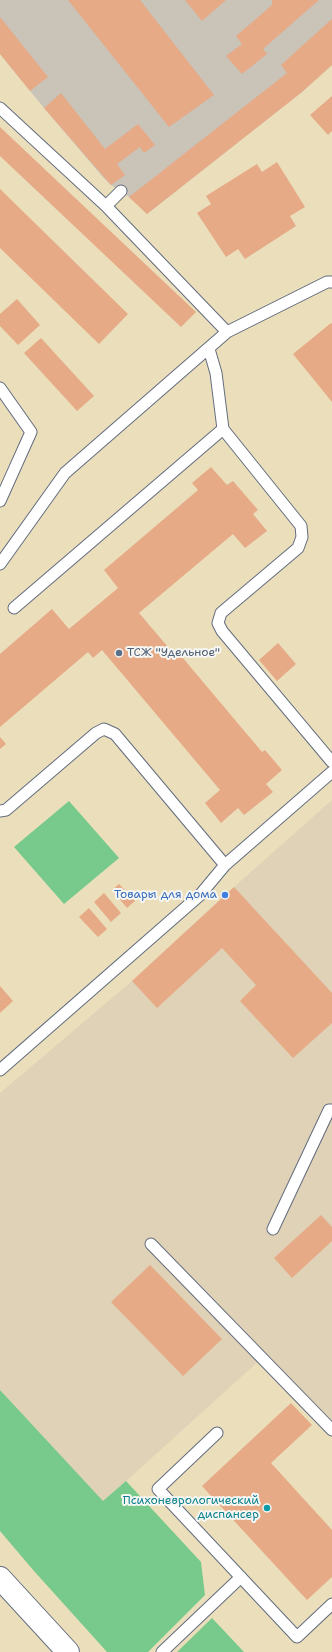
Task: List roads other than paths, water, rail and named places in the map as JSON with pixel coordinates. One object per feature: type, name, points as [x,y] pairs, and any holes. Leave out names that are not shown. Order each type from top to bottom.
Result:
[{"type":"street","points":[[0,1578],[68,1652]]},
{"type":"lane","points":[[0,108],[106,206],[227,332]]},
{"type":"lane","points":[[106,206],[121,191]]},
{"type":"lane","points":[[0,564],[65,473],[227,332],[327,282],[332,282]]},
{"type":"lane","points":[[209,349],[216,373],[223,429],[300,526],[302,537],[298,548],[220,613],[218,623],[222,631],[332,762]]},
{"type":"lane","points":[[0,388],[31,432],[0,501]]},
{"type":"lane","points":[[14,608],[223,429]]},
{"type":"lane","points":[[0,811],[6,810],[96,733],[104,729],[115,734],[225,865]]},
{"type":"lane","points":[[0,1070],[200,895],[225,865],[332,772]]},
{"type":"lane","points":[[273,1229],[329,1110],[332,1110]]},
{"type":"lane","points":[[152,1244],[332,1430]]},
{"type":"lane","points":[[217,1433],[158,1489],[297,1637],[332,1604]]},
{"type":"lane","points":[[162,1652],[241,1577]]},
{"type":"place","name":"ТСЖ \"Удельное\"","points":[[119,653]]},
{"type":"place","name":"Товары для дома","points":[[225,895]]},
{"type":"place","name":"Психоневрологический диспансер","points":[[267,1508]]}]
